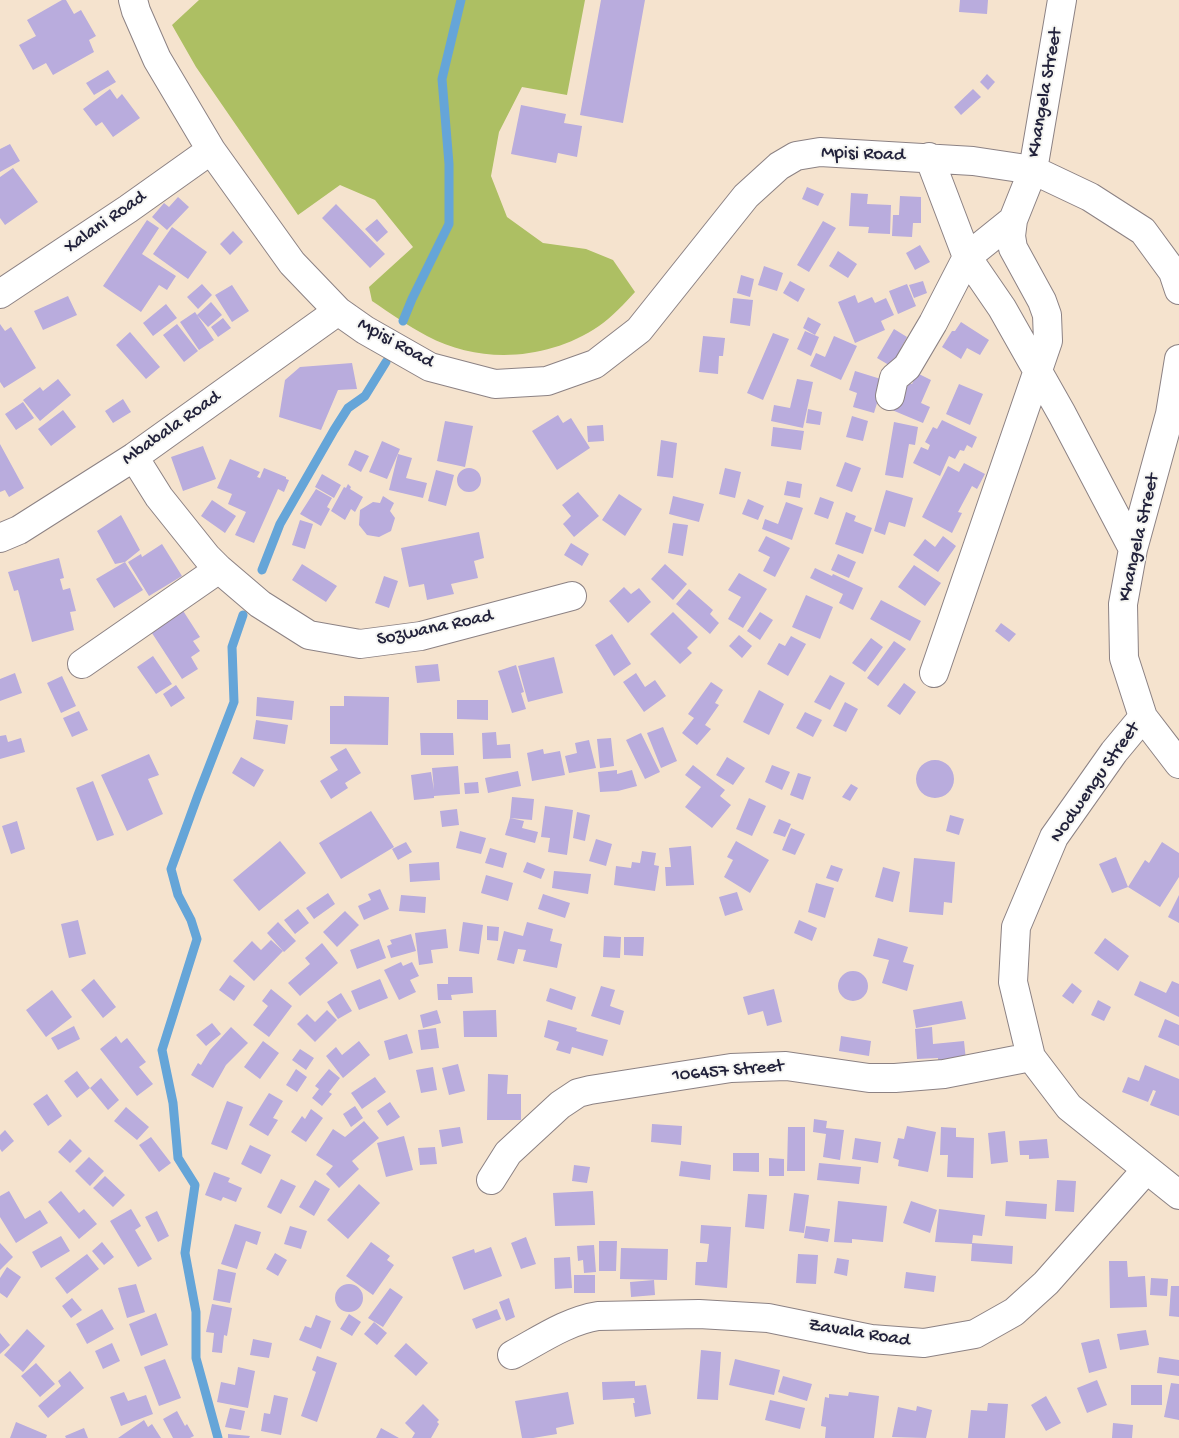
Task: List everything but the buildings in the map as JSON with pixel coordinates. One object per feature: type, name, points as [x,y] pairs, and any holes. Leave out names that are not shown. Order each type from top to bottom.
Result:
[{"type":"street","name":"Mpisi Road","points":[[132,0],[157,59],[211,150],[292,263],[338,311],[365,330],[430,366],[495,384],[547,381],[595,364],[639,330],[746,196],[784,163],[796,156],[820,152],[929,157],[973,160],[1033,170]]},
{"type":"street","name":"Khangela Street","points":[[1062,0],[1033,170],[1090,197],[1143,231],[1173,272],[1179,290]]},
{"type":"street","name":"Xalani Road","points":[[0,294],[128,209],[211,150]]},
{"type":"street","points":[[929,157],[967,257],[1002,308],[1133,549]]},
{"type":"street","points":[[934,673],[1048,341],[1047,315],[1042,300],[1012,248],[1013,220],[1033,170]]},
{"type":"street","points":[[890,396],[894,378],[907,367],[933,324],[967,257],[1013,220]]},
{"type":"street","name":"Mbabala Road","points":[[0,538],[18,530],[134,457],[338,311]]},
{"type":"street","name":"Khangela Street","points":[[1179,358],[1170,414],[1133,549],[1123,604],[1124,658],[1143,717],[1179,764]]},
{"type":"street","name":"Sozwana Road","points":[[134,457],[159,497],[207,557],[260,604],[309,635],[360,644],[421,636],[572,596]]},
{"type":"street","points":[[82,664],[219,569]]},
{"type":"street","name":"Nodwengu Street","points":[[1143,717],[1114,752],[1054,837],[1016,927],[1013,982],[1031,1057],[1069,1106],[1179,1195]]},
{"type":"street","name":"106457 Street","points":[[491,1180],[508,1153],[560,1105],[578,1093],[590,1090],[731,1068],[786,1066],[869,1078],[895,1078],[944,1074],[1031,1057]]},
{"type":"street","name":"Zavala Road","points":[[512,1356],[566,1326],[584,1318],[598,1316],[699,1314],[768,1318],[871,1339],[924,1343],[975,1334],[1014,1312],[1046,1283],[1146,1170]]},
{"type":"green space","points":[[199,0],[585,0],[567,95],[522,87],[499,132],[491,176],[507,217],[543,243],[586,249],[613,260],[635,292],[604,322],[579,337],[559,346],[537,352],[514,355],[492,355],[448,345],[427,336],[392,315],[372,301],[369,287],[413,247],[375,200],[340,185],[298,215],[196,67],[172,25]]},
{"type":"waterway","points":[[403,321],[449,224],[449,164],[442,79],[461,0]]},
{"type":"waterway","points":[[262,570],[280,524],[334,430],[348,408],[365,396],[386,362]]},
{"type":"waterway","points":[[218,1438],[196,1358],[196,1312],[185,1253],[195,1185],[178,1158],[173,1103],[162,1050],[197,939],[191,920],[178,895],[171,869],[234,702],[232,647],[243,615]]}]
